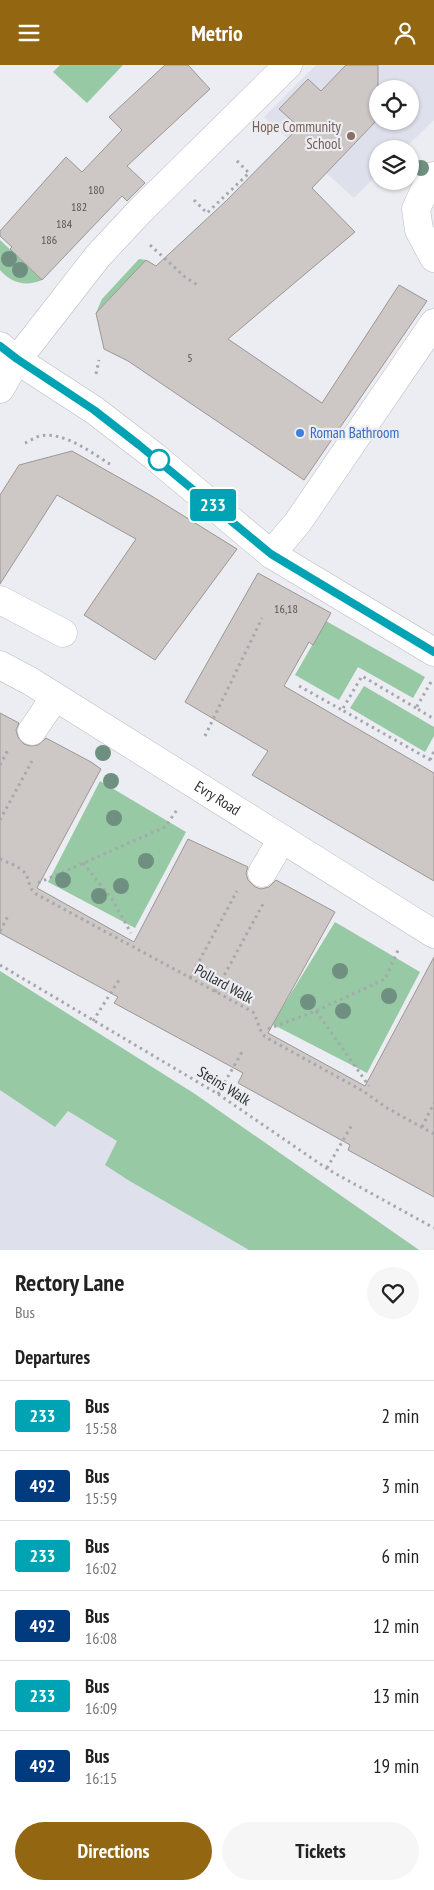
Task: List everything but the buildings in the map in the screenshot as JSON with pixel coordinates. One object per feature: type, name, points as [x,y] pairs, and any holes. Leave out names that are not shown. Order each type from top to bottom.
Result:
[{"type":"street","points":[[0,389],[9,353],[140,211],[288,65]]},
{"type":"street","points":[[434,176],[429,181],[416,209],[419,230],[434,258]]},
{"type":"street","points":[[271,554],[298,522],[434,323]]},
{"type":"street","points":[[9,353],[101,415],[154,456],[271,554],[434,652]]},
{"type":"street","points":[[0,600],[63,633]]},
{"type":"street","name":"Evry Road","points":[[0,665],[55,697],[423,927]]},
{"type":"street","points":[[34,742],[55,697]]},
{"type":"street","points":[[256,885],[282,839]]},
{"type":"path","points":[[190,195],[207,213],[249,173]]},
{"type":"path","points":[[147,242],[185,277],[199,286]]},
{"type":"path","points":[[96,374],[99,359]]},
{"type":"path","points":[[25,443],[39,436],[54,436]]},
{"type":"path","points":[[205,736],[262,618]]},
{"type":"path","points":[[342,710],[362,676],[434,719]]},
{"type":"path","points":[[416,708],[434,677]]},
{"type":"path","points":[[299,686],[434,762]]},
{"type":"path","points":[[0,820],[34,742]]},
{"type":"path","points":[[0,765],[9,748]]},
{"type":"path","points":[[430,759],[434,751]]},
{"type":"path","points":[[38,883],[165,827],[195,785]]},
{"type":"path","name":"Pollard Walk","points":[[0,859],[23,871],[31,891],[253,1012],[257,1018],[262,1035],[266,1038],[364,1091],[387,1108],[434,1133]]},
{"type":"path","points":[[83,863],[112,899],[131,933]]},
{"type":"path","points":[[190,978],[256,885]]},
{"type":"path","points":[[215,992],[256,885]]},
{"type":"path","points":[[0,931],[9,914]]},
{"type":"path","points":[[268,1029],[316,1011],[385,979],[423,927]]},
{"type":"path","name":"Steins Walk","points":[[0,965],[218,1094],[327,1168],[434,1228]]},
{"type":"path","points":[[93,1021],[119,980]]},
{"type":"path","points":[[316,1011],[369,1086]]},
{"type":"path","points":[[218,1094],[242,1052]]},
{"type":"path","points":[[422,1127],[434,1103]]},
{"type":"path","points":[[327,1168],[354,1123]]},
{"type":"shaded area","name":"Hope Community School","points":[[316,65],[434,65],[434,120],[413,140],[369,140],[369,183],[354,198],[264,117]]},
{"type":"shaded area","points":[[0,971],[195,1094],[419,1250],[0,1250]]},
{"type":"green space","points":[[60,65],[123,65],[87,103],[53,72]]},
{"type":"green space","points":[[0,240],[42,280],[19,283],[4,274],[0,270]]},
{"type":"green space","points":[[139,259],[146,260],[96,313],[102,299]]},
{"type":"green space","points":[[326,621],[425,677],[413,698],[358,667],[339,700],[295,675]]},
{"type":"green space","points":[[364,686],[434,727],[434,736],[425,752],[350,708]]},
{"type":"green space","points":[[100,781],[186,832],[135,928],[48,882]]},
{"type":"green space","points":[[335,922],[420,972],[367,1073],[272,1024]]},
{"type":"green space","points":[[0,971],[195,1094],[419,1250],[249,1250],[105,1165],[117,1141],[68,1111],[55,1127],[0,1090]]},
{"type":"bus line","name":"233","points":[[0,346],[94,410],[169,468],[271,554],[434,652]]},
{"type":"place","name":"Hope Community School","points":[[351,136]]},
{"type":"place","name":"Roman Bathroom","points":[[300,433]]}]
